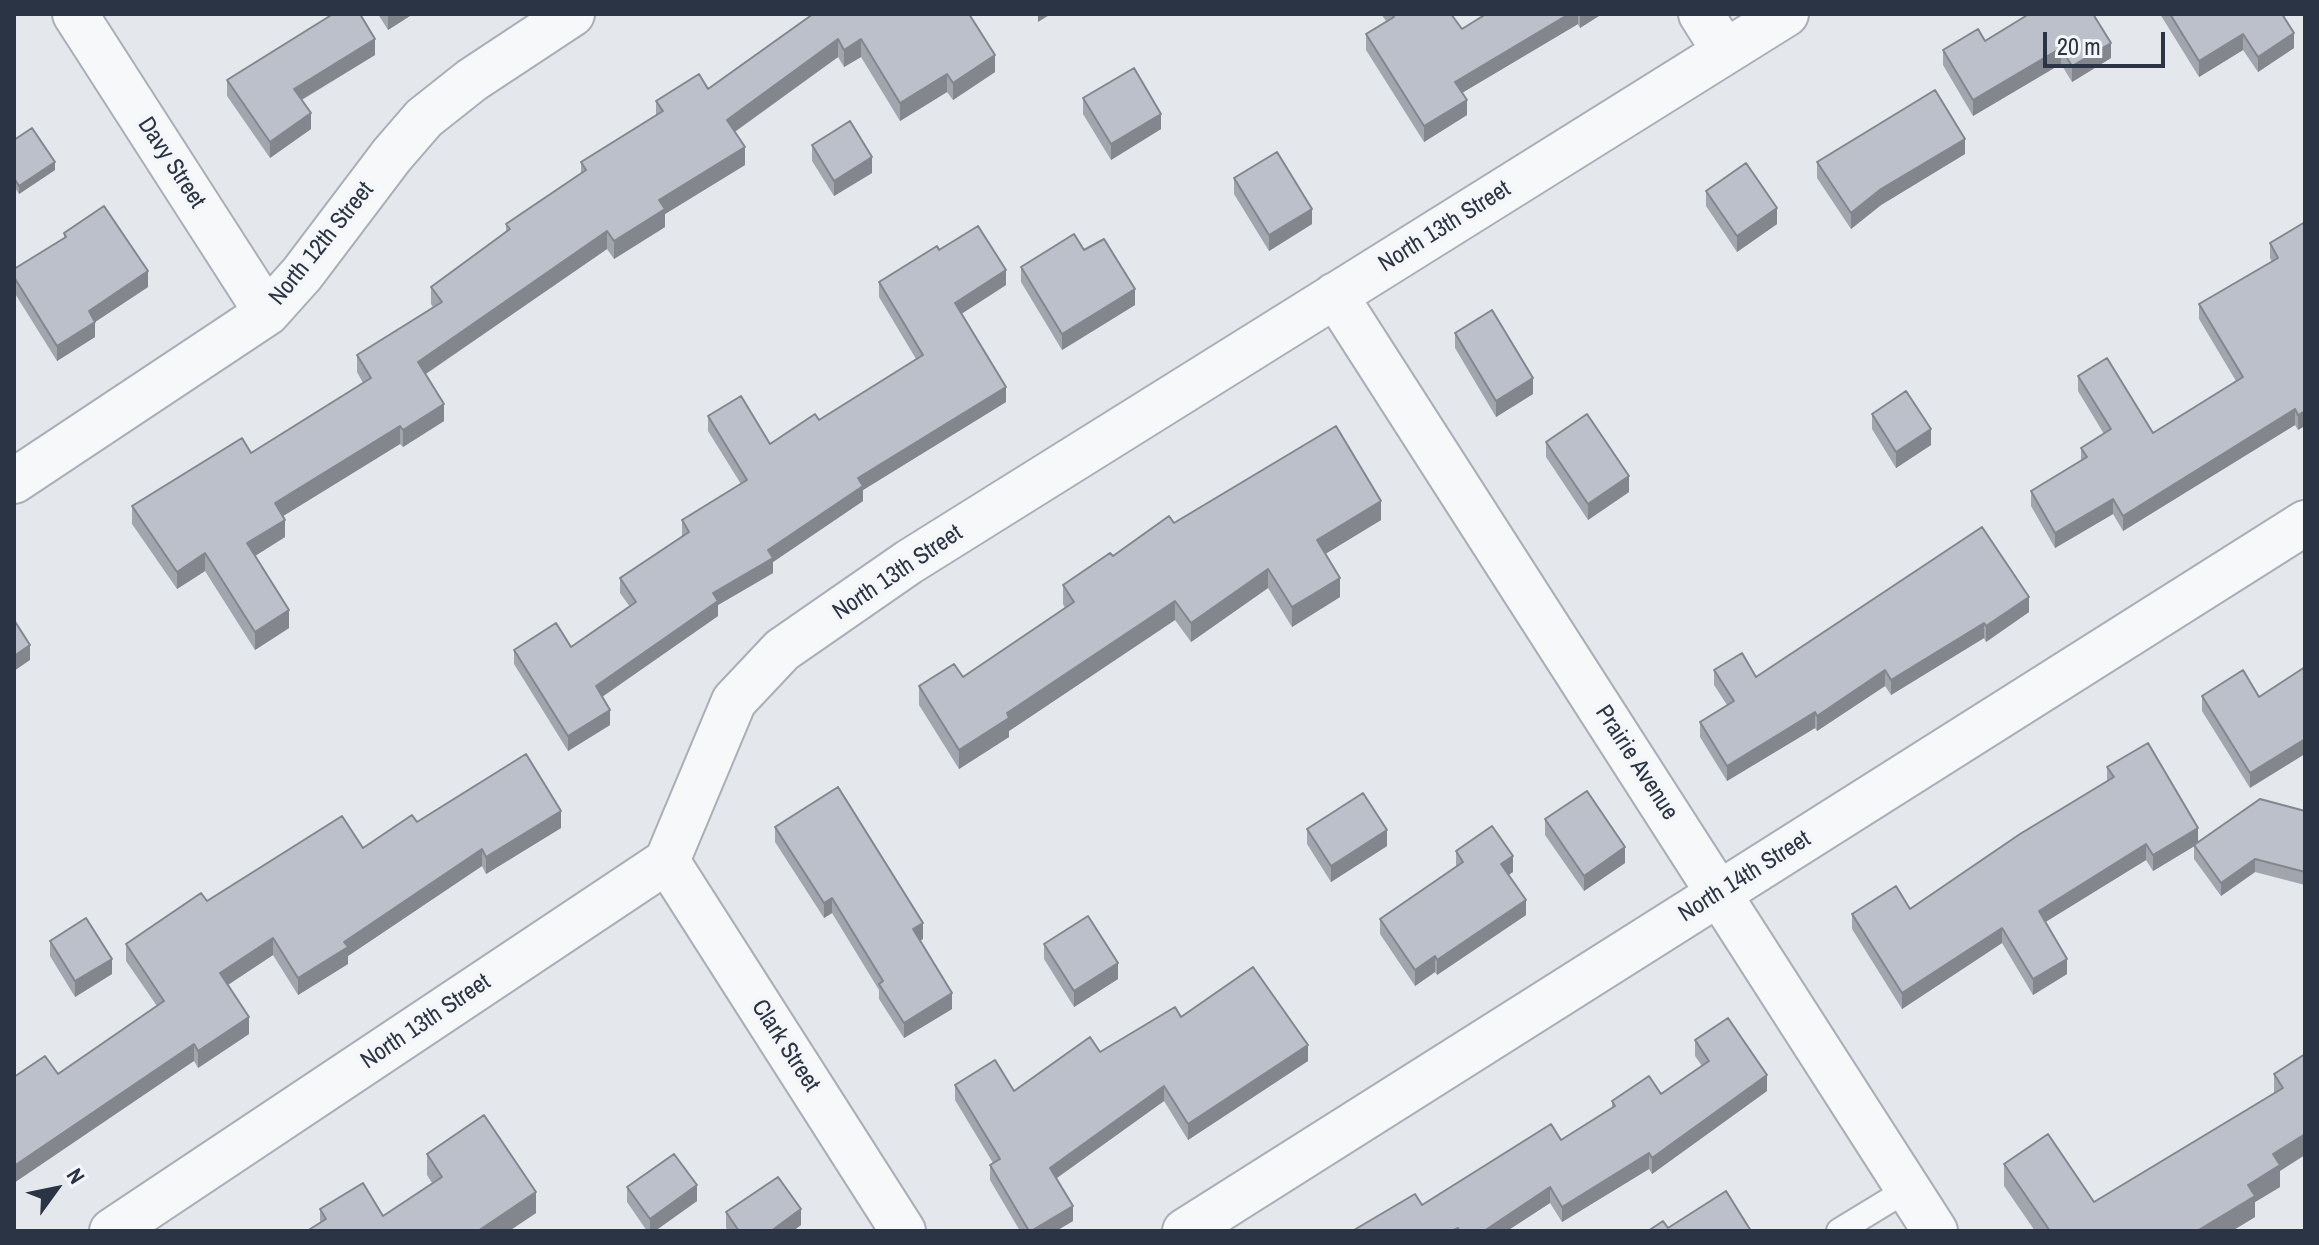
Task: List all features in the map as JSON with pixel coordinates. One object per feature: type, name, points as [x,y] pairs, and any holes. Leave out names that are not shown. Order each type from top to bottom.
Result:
[{"type":"street","name":"Davy Street","points":[[75,14],[267,313]]},
{"type":"street","name":"North 12th Street","points":[[14,481],[267,313],[302,274],[392,155],[424,118],[472,80],[572,14]]},
{"type":"street","points":[[1701,14],[1725,52]]},
{"type":"street","name":"North 13th Street","points":[[112,1231],[667,861],[734,701],[782,650],[909,562],[1786,14]]},
{"type":"street","name":"Prairie Avenue","points":[[1335,295],[1935,1231]]},
{"type":"street","name":"North 14th Street","points":[[1185,1231],[2305,523]]},
{"type":"street","name":"Clark Street","points":[[667,861],[903,1231]]},
{"type":"lane","points":[[1839,1231],[1908,1189]]},
{"type":"building","points":[[333,14],[360,14],[375,39],[294,89],[311,113],[270,142],[227,80]]},
{"type":"building","points":[[813,14],[969,14],[995,55],[953,83],[947,74],[900,103],[861,39],[844,50],[838,39],[727,120],[745,147],[659,200],[665,209],[614,241],[607,231],[418,362],[444,404],[403,430],[400,426],[275,503],[285,520],[247,543],[289,610],[255,632],[205,553],[177,572],[132,506],[242,438],[251,453],[371,378],[357,355],[442,302],[431,287],[510,229],[506,224],[586,170],[581,162],[663,111],[656,101],[699,74],[708,89]]},
{"type":"building","points":[[1392,14],[1451,14],[1462,29],[1486,14],[1569,14],[1455,82],[1467,100],[1424,126],[1366,34],[1394,17]]},
{"type":"building","points":[[2029,14],[2093,14],[2111,43],[2072,66],[2061,48],[1973,100],[1943,50],[1978,29],[1985,41]]},
{"type":"building","points":[[2170,14],[2282,14],[2294,33],[2258,57],[2243,34],[2199,61]]},
{"type":"building","points":[[1134,68],[1161,114],[1111,144],[1083,98]]},
{"type":"building","points":[[1935,90],[1965,139],[1881,189],[1851,213],[1817,162]]},
{"type":"building","points":[[850,121],[872,157],[834,181],[812,145]]},
{"type":"building","points":[[32,128],[55,162],[19,186],[14,178],[14,140]]},
{"type":"building","points":[[1277,152],[1312,209],[1269,235],[1234,178]]},
{"type":"building","points":[[1746,163],[1777,208],[1737,236],[1706,191]]},
{"type":"building","points":[[104,206],[148,271],[89,311],[95,322],[57,346],[14,277],[14,269],[66,237],[64,233]]},
{"type":"building","points":[[2305,222],[2305,411],[2298,415],[2295,409],[2123,516],[2113,499],[2055,533],[2031,491],[2087,457],[2081,448],[2111,429],[2078,376],[2107,358],[2153,433],[2243,377],[2199,304],[2278,258],[2270,243]]},
{"type":"building","points":[[978,226],[1006,270],[955,303],[1006,387],[858,478],[863,486],[768,550],[773,558],[713,593],[718,601],[596,686],[610,710],[568,736],[514,650],[556,623],[571,647],[636,602],[620,578],[689,532],[682,520],[747,480],[708,416],[741,396],[770,444],[815,414],[819,420],[923,355],[879,282],[937,246],[939,250]]},
{"type":"building","points":[[1074,234],[1084,250],[1104,239],[1135,289],[1062,334],[1021,267]]},
{"type":"building","points":[[1492,310],[1533,378],[1496,401],[1455,333]]},
{"type":"building","points":[[1906,391],[1931,429],[1896,452],[1872,414]]},
{"type":"building","points":[[1587,414],[1629,476],[1588,504],[1546,442]]},
{"type":"building","points":[[1336,426],[1381,501],[1317,540],[1340,578],[1292,607],[1268,569],[1191,623],[1175,601],[1007,713],[1009,718],[959,750],[919,686],[954,664],[963,677],[1074,602],[1063,585],[1110,553],[1113,556],[1169,516],[1174,523]]},
{"type":"building","points":[[1982,527],[2029,597],[1986,626],[1984,623],[1891,680],[1885,670],[1817,716],[1815,712],[1727,766],[1700,722],[1734,701],[1714,670],[1742,653],[1756,677]]},
{"type":"building","points":[[14,620],[30,645],[14,656]]},
{"type":"building","points":[[2305,667],[2305,739],[2250,773],[2202,696],[2243,670],[2259,697]]},
{"type":"building","points":[[2148,743],[2198,828],[2153,855],[2146,844],[2039,911],[2067,959],[2033,979],[2002,928],[1902,993],[1852,914],[1896,886],[1910,909],[2020,834],[2114,777],[2107,767]]},
{"type":"building","points":[[526,754],[561,811],[486,857],[482,849],[344,942],[348,947],[298,978],[273,938],[220,973],[249,1017],[198,1051],[194,1044],[14,1166],[14,1077],[45,1056],[58,1074],[164,1001],[126,944],[201,893],[207,901],[342,816],[363,848],[412,815],[417,822]]},
{"type":"building","points":[[838,787],[923,923],[913,929],[952,993],[904,1023],[879,984],[883,981],[832,898],[824,903],[775,827]]},
{"type":"building","points":[[1587,791],[1625,847],[1584,876],[1545,819]]},
{"type":"building","points":[[1363,793],[1387,830],[1331,866],[1307,829]]},
{"type":"building","points":[[2260,799],[2305,811],[2305,872],[2255,859],[2221,883],[2194,845]]},
{"type":"building","points":[[1492,826],[1513,856],[1501,864],[1526,900],[1437,960],[1435,956],[1415,970],[1380,919],[1463,862],[1456,851]]},
{"type":"building","points":[[1088,916],[1118,963],[1074,991],[1044,944]]},
{"type":"building","points":[[86,918],[112,959],[75,981],[50,941]]},
{"type":"building","points":[[1253,967],[1308,1045],[1188,1124],[1164,1086],[1050,1168],[1073,1206],[1029,1231],[990,1165],[1000,1159],[955,1085],[995,1060],[1014,1091],[1090,1037],[1100,1052],[1175,1007],[1181,1017]]},
{"type":"building","points":[[1728,1018],[1767,1075],[1652,1158],[1649,1153],[1562,1207],[1550,1187],[1484,1231],[1460,1231],[1458,1228],[1452,1231],[1354,1230],[1415,1194],[1422,1205],[1551,1124],[1561,1140],[1615,1106],[1612,1101],[1649,1076],[1661,1094],[1709,1061],[1695,1040]]},
{"type":"building","points":[[2305,1054],[2305,1134],[2273,1154],[2280,1165],[2248,1185],[2255,1196],[2197,1231],[2050,1231],[2004,1164],[2048,1134],[2094,1202],[2283,1088],[2274,1074]]},
{"type":"building","points":[[484,1115],[536,1192],[478,1231],[307,1231],[326,1219],[320,1209],[363,1183],[383,1216],[442,1177],[427,1154]]},
{"type":"building","points":[[674,1154],[697,1185],[650,1219],[627,1187]]},
{"type":"building","points":[[778,1177],[801,1209],[771,1231],[739,1231],[726,1212]]},
{"type":"building","points":[[1726,1191],[1751,1231],[1648,1231],[1663,1221],[1668,1228]]}]
